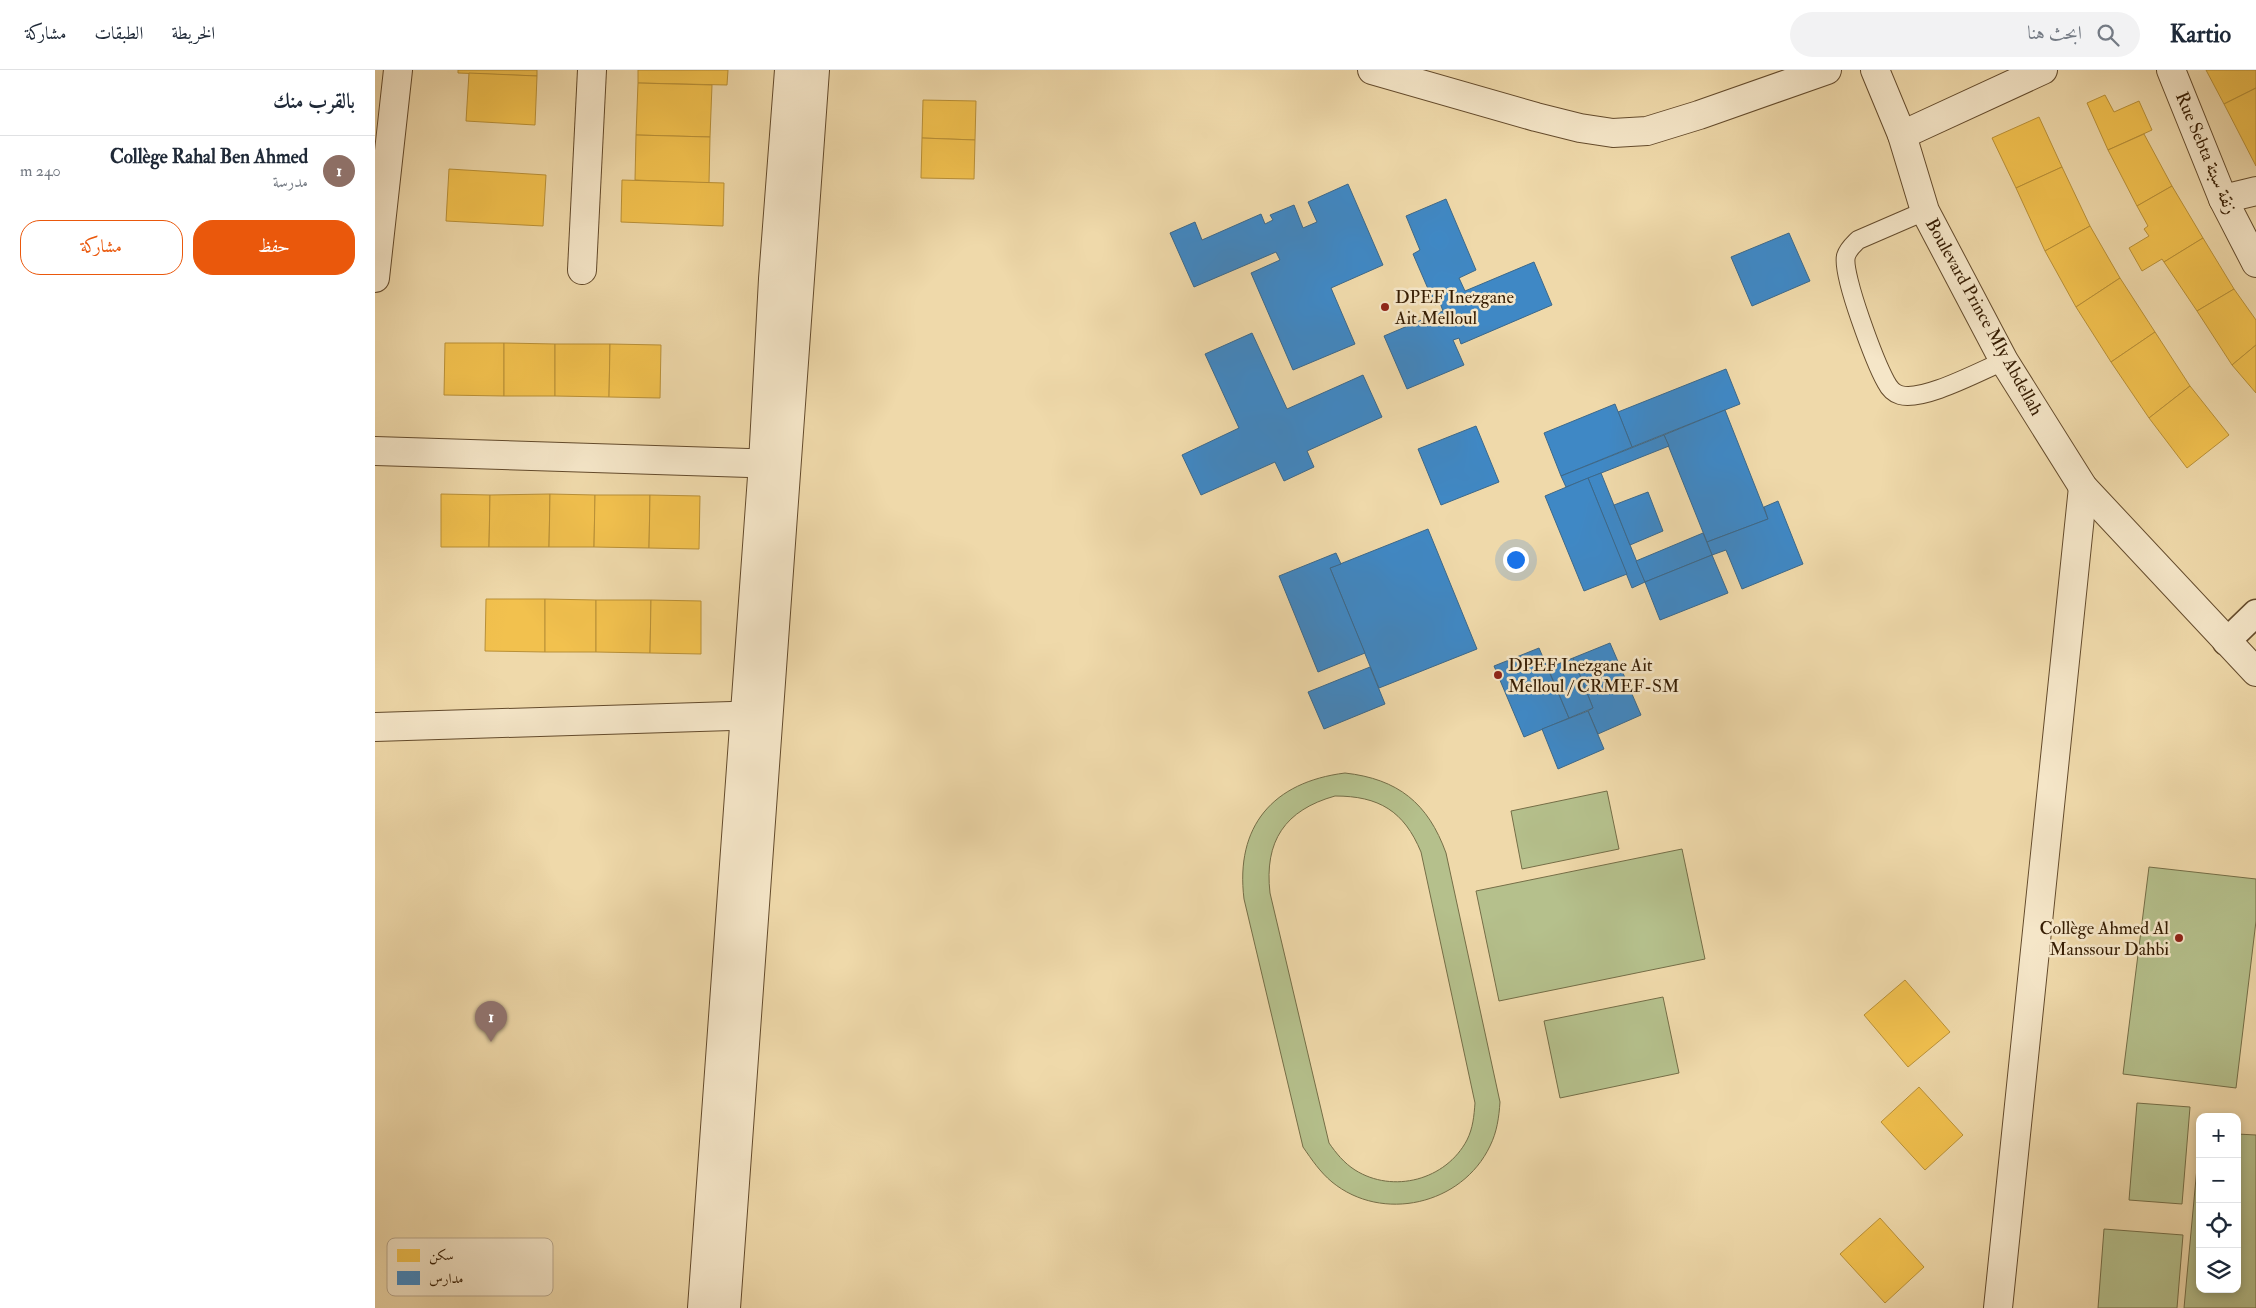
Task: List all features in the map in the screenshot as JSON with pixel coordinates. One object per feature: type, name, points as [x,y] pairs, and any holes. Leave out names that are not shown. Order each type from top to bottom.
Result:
[{"type":"street","points":[[375,278],[381,174],[398,70]]},
{"type":"street","points":[[582,270],[592,70]]},
{"type":"street","points":[[726,1308],[757,716],[780,380],[773,279],[779,200],[797,88],[815,70]]},
{"type":"street","points":[[1372,70],[1563,124],[1613,133],[1647,131],[1699,115],[1827,70]]},
{"type":"street","name":"Boulevard Prince Mly Abdellah","points":[[1875,70],[1902,135],[1925,211],[2003,361],[2083,487],[2256,672]]},
{"type":"street","points":[[1902,135],[2043,70]]},
{"type":"street","name":"Rue Sebta زنقة سبتة","points":[[2171,70],[2223,199],[2256,263]]},
{"type":"street","points":[[780,380],[801,280],[806,203],[797,88]]},
{"type":"street","points":[[2223,199],[2256,191]]},
{"type":"street","points":[[779,200],[806,203]]},
{"type":"street","points":[[773,279],[801,280]]},
{"type":"street","points":[[375,451],[775,463]]},
{"type":"street","points":[[1998,1308],[2083,487]]},
{"type":"street","points":[[2226,642],[2256,613]]},
{"type":"street","points":[[375,727],[757,716]]},
{"type":"street","points":[[703,1308],[757,716]]},
{"type":"lane","points":[[1925,211],[1858,240],[1846,256],[1849,285],[1885,381],[1896,394],[1905,396],[1923,395],[2003,361]]},
{"type":"green space","points":[[1345,773],[1381,781],[1396,788],[1409,796],[1430,820],[1439,835],[1446,853],[1500,1108],[1492,1141],[1477,1166],[1461,1182],[1441,1194],[1419,1202],[1397,1204],[1374,1202],[1352,1195],[1332,1182],[1316,1166],[1303,1147],[1244,899],[1243,873],[1246,850],[1253,829],[1264,812],[1279,798],[1298,786],[1320,778]],"holes":[[[1335,796],[1351,797],[1377,803],[1398,816],[1407,826],[1421,852],[1475,1103],[1471,1131],[1458,1154],[1446,1165],[1432,1173],[1402,1182],[1370,1177],[1355,1170],[1341,1158],[1329,1143],[1270,893],[1269,874],[1271,858],[1281,830],[1291,819],[1318,802]]]},
{"type":"green space","points":[[1607,791],[1619,849],[1522,869],[1511,811]]},
{"type":"green space","points":[[1682,849],[1705,959],[1499,1001],[1476,891]]},
{"type":"green space","points":[[2149,867],[2256,879],[2256,921],[2236,1088],[2123,1074]]},
{"type":"green space","points":[[1663,997],[1679,1073],[1560,1098],[1544,1021]]},
{"type":"green space","points":[[2137,1103],[2190,1107],[2182,1204],[2129,1200]]},
{"type":"green space","points":[[2241,1134],[2256,1135],[2256,1308],[2184,1308],[2196,1178],[2196,1293],[2241,1293]]},
{"type":"green space","points":[[2104,1229],[2183,1235],[2177,1308],[2098,1308]]},
{"type":"building: سكن","points":[[458,70],[537,70],[537,76],[458,73]]},
{"type":"building: سكن","points":[[638,70],[728,70],[727,85],[638,83]]},
{"type":"building: سكن","points":[[2206,70],[2256,70],[2256,88],[2224,104]]},
{"type":"building: سكن","points":[[469,73],[537,76],[535,125],[466,121]]},
{"type":"building: سكن","points":[[638,83],[712,85],[710,137],[636,135]]},
{"type":"building: سكن","points":[[2256,88],[2256,166],[2224,104]]},
{"type":"building: سكن","points":[[2105,95],[2114,112],[2139,101],[2152,130],[2108,150],[2087,103]]},
{"type":"building: سكن","points":[[923,100],[976,101],[975,140],[922,138]]},
{"type":"building: سكن","points":[[2039,117],[2062,167],[2016,188],[1992,138]]},
{"type":"building: سكن","points":[[2144,134],[2172,186],[2137,206],[2108,150]]},
{"type":"building: سكن","points":[[636,135],[710,137],[709,183],[635,180]]},
{"type":"building: سكن","points":[[922,138],[975,140],[974,179],[921,178]]},
{"type":"building: سكن","points":[[2062,167],[2090,226],[2045,251],[2016,188]]},
{"type":"building: سكن","points":[[449,169],[546,175],[543,226],[446,221]]},
{"type":"building: سكن","points":[[622,180],[724,183],[723,226],[621,222]]},
{"type":"building: سكن","points":[[2172,186],[2203,238],[2164,262],[2162,259],[2142,271],[2129,248],[2149,236],[2144,229],[2148,226],[2137,206]]},
{"type":"building: سكن","points":[[2090,226],[2120,278],[2076,307],[2045,251]]},
{"type":"building: سكن","points":[[2203,238],[2234,289],[2197,311],[2164,262]]},
{"type":"building: سكن","points":[[2120,278],[2155,332],[2111,362],[2076,307]]},
{"type":"building: سكن","points":[[2234,289],[2256,320],[2256,345],[2232,365],[2197,311]]},
{"type":"building: سكن","points":[[2155,332],[2190,386],[2149,418],[2111,362]]},
{"type":"building: سكن","points":[[445,343],[504,343],[504,396],[444,395]]},
{"type":"building: سكن","points":[[504,343],[555,344],[555,396],[504,396]]},
{"type":"building: سكن","points":[[555,344],[610,344],[609,397],[555,396]]},
{"type":"building: سكن","points":[[610,344],[661,345],[660,398],[609,397]]},
{"type":"building: سكن","points":[[2256,345],[2256,393],[2232,365]]},
{"type":"building: سكن","points":[[2190,386],[2229,435],[2187,468],[2149,418]]},
{"type":"building: سكن","points":[[441,494],[490,495],[489,547],[441,547]]},
{"type":"building: سكن","points":[[550,494],[549,547],[489,547],[490,495]]},
{"type":"building: سكن","points":[[550,494],[595,495],[594,547],[549,547]]},
{"type":"building: سكن","points":[[595,495],[650,495],[649,548],[594,547]]},
{"type":"building: سكن","points":[[650,495],[700,496],[699,549],[649,548]]},
{"type":"building: سكن","points":[[486,599],[545,599],[545,652],[485,651]]},
{"type":"building: سكن","points":[[545,599],[596,600],[596,652],[545,652]]},
{"type":"building: سكن","points":[[596,600],[651,600],[650,653],[596,652]]},
{"type":"building: سكن","points":[[651,600],[701,601],[701,654],[650,653]]},
{"type":"building: سكن","points":[[1905,980],[1950,1032],[1908,1067],[1864,1015]]},
{"type":"building: سكن","points":[[1919,1087],[1963,1135],[1925,1170],[1881,1122]]},
{"type":"building: سكن","points":[[1880,1218],[1924,1267],[1885,1303],[1840,1254]]},
{"type":"building: مدارس","points":[[1348,184],[1383,265],[1331,288],[1355,344],[1293,370],[1251,273],[1280,260],[1276,252],[1194,287],[1170,233],[1195,222],[1202,240],[1261,214],[1265,224],[1273,220],[1270,215],[1294,205],[1303,228],[1317,222],[1308,202]]},
{"type":"building: مدارس","points":[[1446,199],[1476,270],[1459,278],[1465,291],[1534,262],[1552,305],[1461,344],[1459,338],[1453,340],[1464,365],[1407,389],[1384,336],[1443,311],[1440,303],[1435,305],[1413,254],[1420,250],[1406,216]]},
{"type":"building: مدارس","points":[[1789,233],[1810,281],[1752,306],[1731,257]]},
{"type":"building: مدارس","points":[[1252,333],[1287,409],[1363,375],[1382,417],[1307,451],[1314,467],[1284,481],[1275,462],[1201,495],[1182,455],[1239,428],[1205,354]]},
{"type":"building: مدارس","points":[[1726,369],[1740,404],[1632,447],[1618,412]]},
{"type":"building: مدارس","points":[[1615,404],[1632,447],[1561,476],[1544,433]]},
{"type":"building: مدارس","points":[[1725,410],[1768,519],[1707,542],[1664,435]]},
{"type":"building: مدارس","points":[[1476,426],[1499,482],[1441,505],[1418,449]]},
{"type":"building: مدارس","points":[[1664,435],[1669,446],[1566,487],[1561,476]]},
{"type":"building: مدارس","points":[[1601,473],[1645,582],[1632,588],[1588,478]]},
{"type":"building: مدارس","points":[[1588,478],[1627,574],[1584,591],[1545,496]]},
{"type":"building: مدارس","points":[[1648,492],[1663,531],[1630,545],[1614,505]]},
{"type":"building: مدارس","points":[[1778,501],[1803,564],[1742,589],[1726,550],[1712,555],[1707,542],[1768,519],[1764,507]]},
{"type":"building: مدارس","points":[[1428,529],[1477,649],[1379,688],[1330,568]]},
{"type":"building: مدارس","points":[[1703,533],[1712,555],[1645,582],[1636,561]]},
{"type":"building: مدارس","points":[[1336,553],[1341,564],[1330,568],[1365,653],[1318,672],[1279,576]]},
{"type":"building: مدارس","points":[[1712,555],[1728,593],[1660,620],[1645,582]]},
{"type":"building: مدارس","points":[[1610,643],[1641,715],[1598,734],[1588,711],[1593,708],[1573,658]]},
{"type":"building: مدارس","points":[[1539,648],[1569,718],[1524,737],[1494,666]]},
{"type":"building: مدارس","points":[[1573,658],[1593,708],[1569,718],[1548,668]]},
{"type":"building: مدارس","points":[[1370,667],[1385,704],[1324,729],[1308,692]]},
{"type":"building: مدارس","points":[[1588,711],[1604,749],[1558,769],[1542,729]]},
{"type":"place","name":"DPEF Inezgane Ait Melloul","points":[[1385,307]]},
{"type":"place","name":"DPEF Inezgane Ait Melloul / CRMEF-SM","points":[[1498,675]]},
{"type":"place","name":"Collège Ahmed Al Manssour Dahbi","points":[[2179,938]]},
{"type":"place","name":"Collège Rahal Ben Ahmed","points":[[491,1042]]}]
